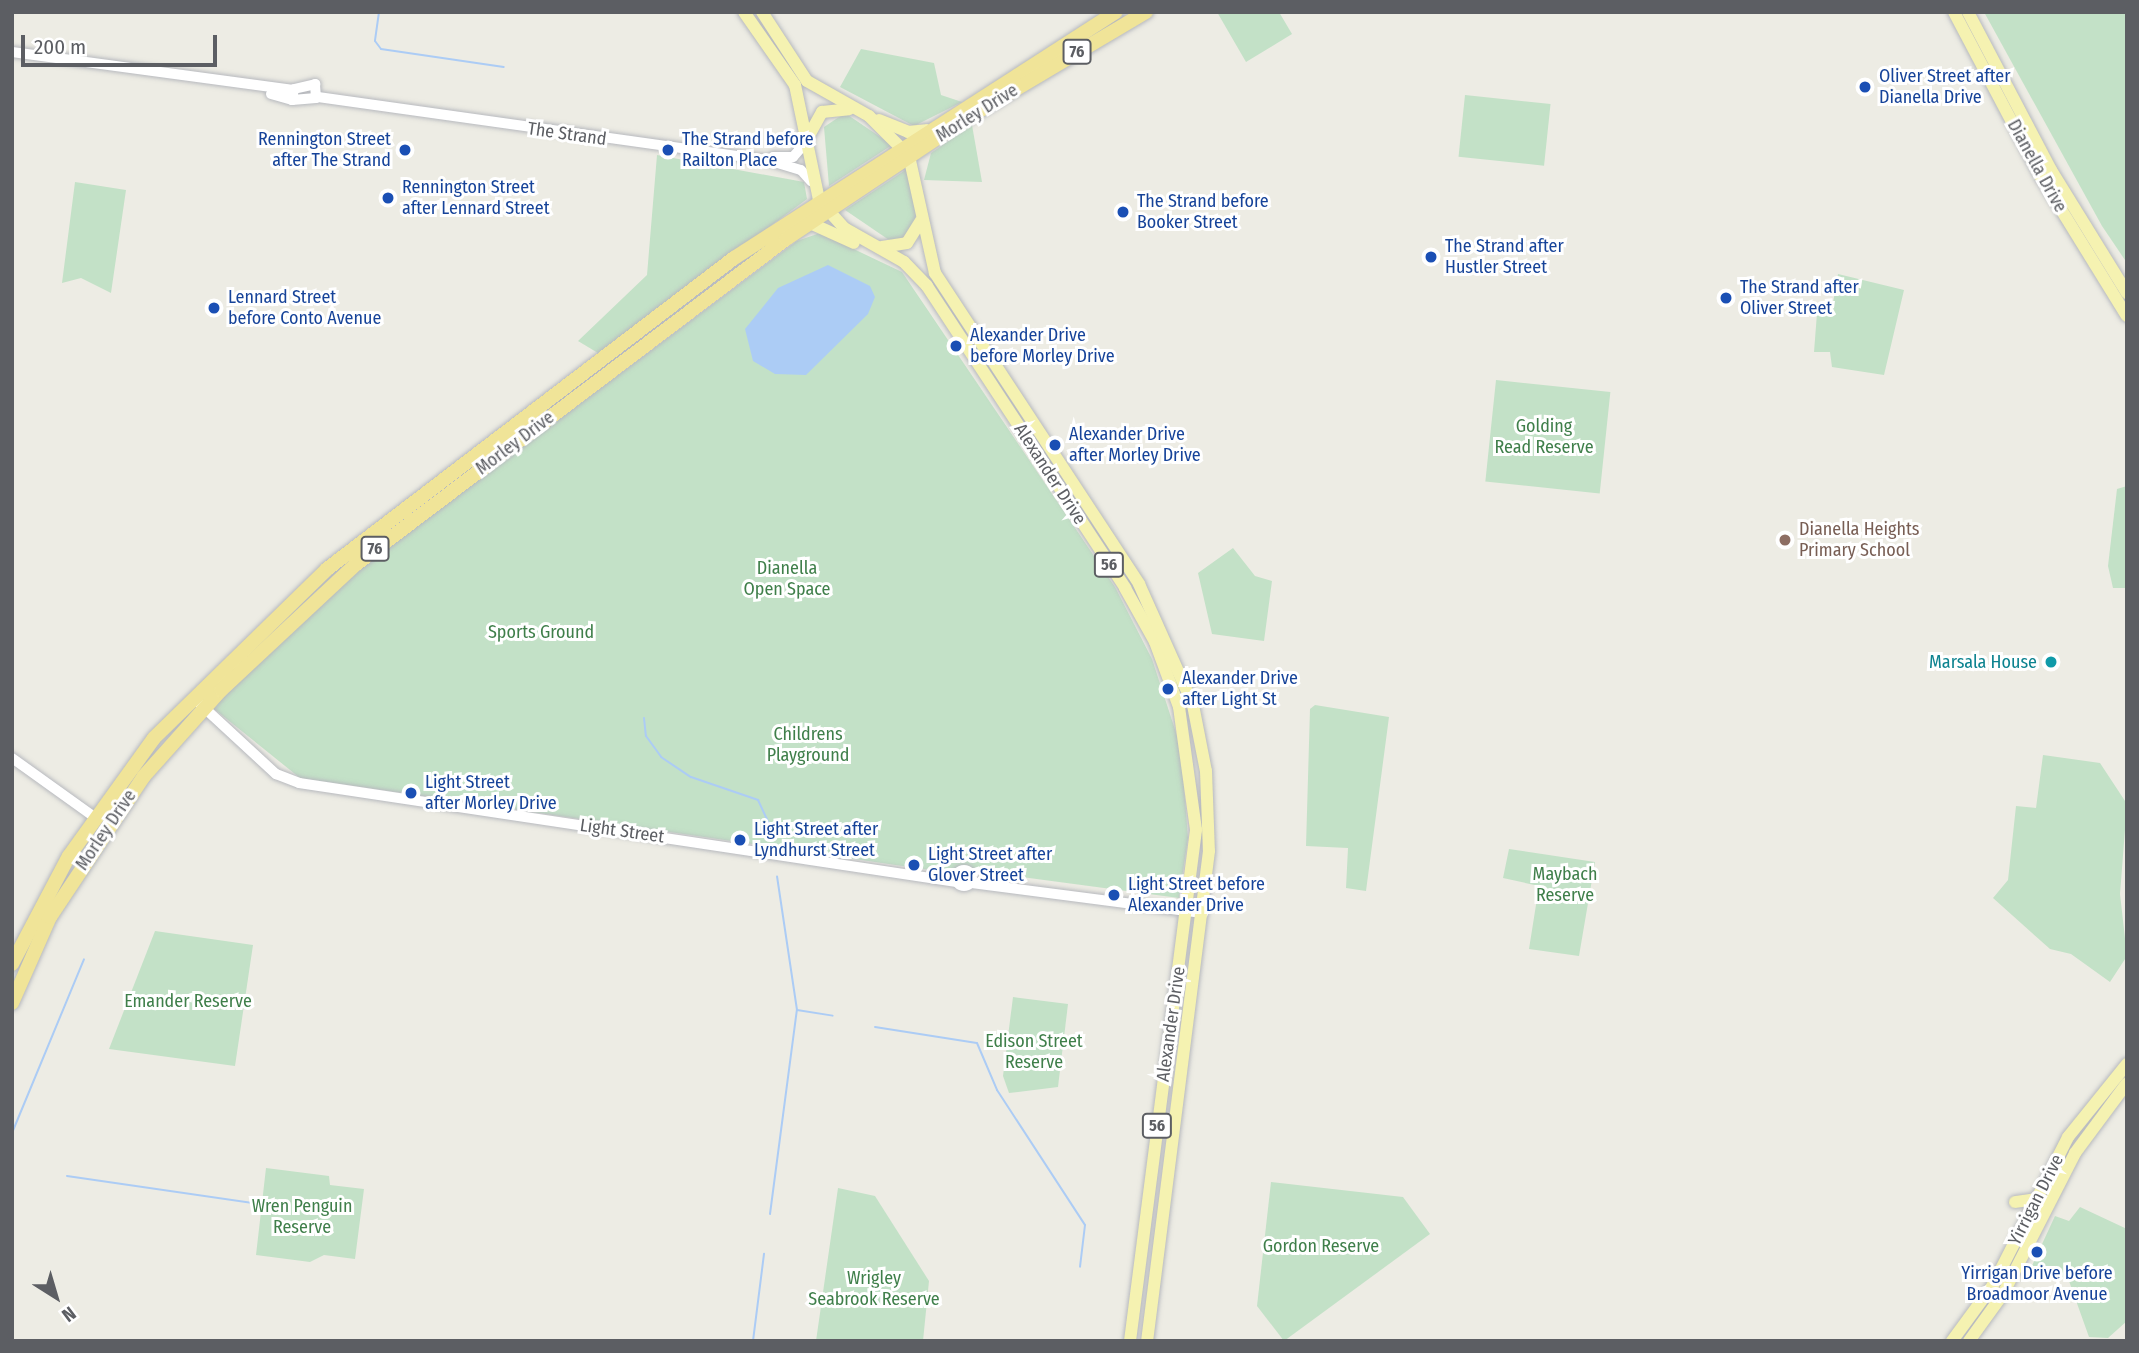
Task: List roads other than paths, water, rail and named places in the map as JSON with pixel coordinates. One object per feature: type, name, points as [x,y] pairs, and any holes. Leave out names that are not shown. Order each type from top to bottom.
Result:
[{"type":"highway","name":"Morley Drive","points":[[905,151],[926,130],[1116,12]]},
{"type":"highway","name":"Morley Drive","points":[[12,964],[93,816],[198,702],[352,548],[823,206],[905,151],[1146,12]]},
{"type":"highway","name":"Morley Drive","points":[[12,1003],[50,917],[105,827],[198,702],[355,565],[810,223],[823,206]]},
{"type":"main road","points":[[744,12],[795,85],[811,181],[823,206]]},
{"type":"main road","points":[[762,12],[807,81],[864,114],[908,132],[926,130]]},
{"type":"main road","name":"Dianella Drive","points":[[1954,12],[2041,177],[2127,316]]},
{"type":"main road","name":"Dianella Drive","points":[[1968,12],[2051,170],[2127,293]]},
{"type":"main road","points":[[806,142],[822,112],[864,114],[905,151]]},
{"type":"main road","name":"Alexander Drive","points":[[905,151],[935,273],[1139,584],[1174,651],[1206,771],[1203,913],[1147,1341]]},
{"type":"main road","name":"Alexander Drive","points":[[823,206],[874,246],[904,262],[927,286],[1155,642],[1189,748],[1196,830],[1188,912],[1130,1341]]},
{"type":"main road","name":"56","points":[[810,223],[874,246],[903,245],[922,221]]},
{"type":"main road","name":"Yirrigan Drive","points":[[1952,1341],[1993,1285],[2077,1123],[2127,1064]]},
{"type":"main road","name":"Yirrigan Drive","points":[[1974,1337],[2074,1153],[2127,1083]]},
{"type":"main road","points":[[2015,1202],[2036,1199]]},
{"type":"street","points":[[12,52],[292,95]]},
{"type":"street","points":[[12,58],[292,95],[312,84],[319,93]]},
{"type":"street","name":"The Strand","points":[[319,93],[756,155],[790,158],[806,142]]},
{"type":"street","name":"The Strand","points":[[319,93],[777,162],[801,170],[811,181]]},
{"type":"street","name":"Light Street","points":[[198,702],[275,774],[299,783],[1188,912]]},
{"type":"street","points":[[12,758],[93,816]]},
{"type":"street","points":[[1188,912],[1203,913]]},
{"type":"water","points":[[828,265],[870,286],[875,297],[868,314],[806,375],[775,374],[753,361],[745,329],[778,288]]},
{"type":"waterway","points":[[379,12],[375,41],[381,49],[504,67]]},
{"type":"waterway","points":[[644,718],[646,736],[661,757],[691,777],[758,800],[774,835]]},
{"type":"waterway","points":[[770,1214],[797,1010],[777,876]]},
{"type":"waterway","points":[[12,1133],[84,959]]},
{"type":"waterway","points":[[797,1010],[833,1016]]},
{"type":"waterway","points":[[875,1027],[977,1043],[997,1090],[1085,1225],[1080,1267]]},
{"type":"waterway","points":[[67,1176],[259,1204]]},
{"type":"waterway","points":[[753,1341],[764,1254]]},
{"type":"place","name":"Oliver Street after Dianella Drive","points":[[1865,87]]},
{"type":"place","name":"Rennington Street after The Strand","points":[[405,150]]},
{"type":"place","name":"The Strand before Railton Place","points":[[668,150]]},
{"type":"place","name":"Rennington Street after Lennard Street","points":[[388,198]]},
{"type":"place","name":"The Strand before Booker Street","points":[[1123,212]]},
{"type":"place","name":"The Strand after Hustler Street","points":[[1431,257]]},
{"type":"place","name":"The Strand after Oliver Street","points":[[1726,298]]},
{"type":"place","name":"Lennard Street before Conto Avenue","points":[[214,308]]},
{"type":"place","name":"Alexander Drive before Morley Drive","points":[[956,346]]},
{"type":"place","name":"Alexander Drive after Morley Drive","points":[[1055,445]]},
{"type":"place","name":"Dianella Heights Primary School","points":[[1785,540]]},
{"type":"place","name":"Marsala House","points":[[2051,662]]},
{"type":"place","name":"Alexander Drive after Light St","points":[[1168,689]]},
{"type":"place","name":"Light Street after Morley Drive","points":[[411,793]]},
{"type":"place","name":"Light Street after Lyndhurst Street","points":[[740,840]]},
{"type":"place","name":"Light Street after Glover Street","points":[[914,865]]},
{"type":"place","name":"Light Street before Alexander Drive","points":[[1114,895]]},
{"type":"place","name":"Yirrigan Drive before Broadmoor Avenue","points":[[2037,1252]]},
{"type":"park label","name":"Golding Read Reserve","points":[[1544,437]]},
{"type":"park label","name":"Dianella Open Space","points":[[787,579]]},
{"type":"park label","name":"Sports Ground","points":[[541,632]]},
{"type":"park label","name":"Childrens Playground","points":[[808,745]]},
{"type":"park label","name":"Maybach Reserve","points":[[1565,885]]},
{"type":"park label","name":"Emander Reserve","points":[[188,1001]]},
{"type":"park label","name":"Edison Street Reserve","points":[[1034,1052]]},
{"type":"park label","name":"Wren Penguin Reserve","points":[[302,1217]]},
{"type":"park label","name":"Gordon Reserve","points":[[1321,1246]]},
{"type":"park label","name":"Wrigley Seabrook Reserve","points":[[874,1289]]}]
